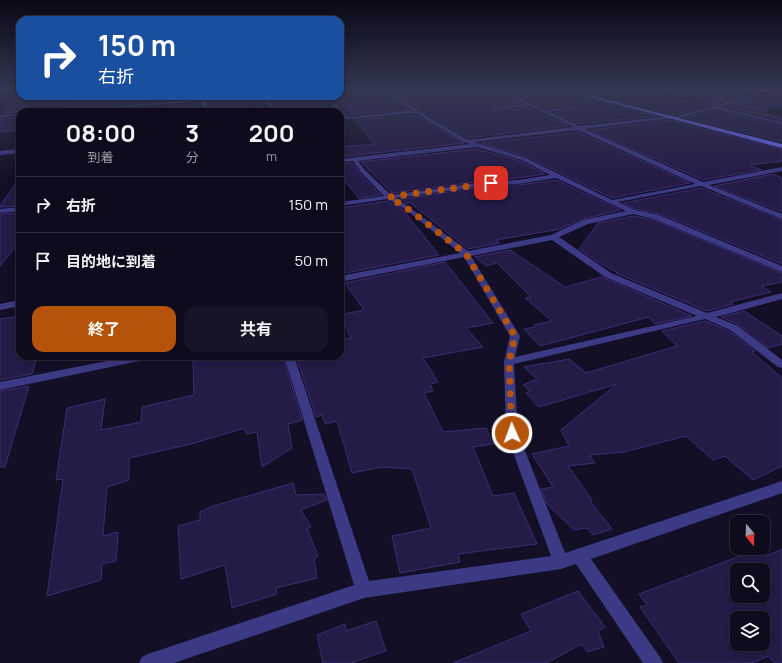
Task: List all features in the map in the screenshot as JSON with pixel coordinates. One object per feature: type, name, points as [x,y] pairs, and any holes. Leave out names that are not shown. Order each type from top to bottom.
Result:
[{"type":"main road","points":[[677,119],[782,146]]},
{"type":"street","points":[[429,119],[464,140],[524,159],[633,212],[656,217],[782,270]]},
{"type":"street","points":[[562,119],[701,184],[782,217]]},
{"type":"street","points":[[470,142],[664,119]]},
{"type":"street","points":[[764,119],[782,123]]},
{"type":"street","points":[[344,160],[477,145]]},
{"type":"street","points":[[0,153],[16,151]]},
{"type":"street","points":[[354,159],[362,170],[389,197],[411,211],[466,254],[515,336],[509,362],[512,433],[561,562]]},
{"type":"street","points":[[610,202],[782,168]]},
{"type":"street","points":[[344,203],[491,183],[518,182],[557,176]]},
{"type":"street","points":[[0,211],[16,209]]},
{"type":"street","points":[[344,278],[553,237],[586,222],[633,212]]},
{"type":"street","points":[[553,237],[608,275],[734,328],[782,365]]},
{"type":"street","points":[[509,362],[708,316],[782,296]]},
{"type":"street","points":[[0,307],[16,304]]},
{"type":"street","points":[[0,386],[129,360]]},
{"type":"street","points":[[290,360],[364,590]]},
{"type":"street","points":[[148,663],[364,590],[561,562],[781,488]]},
{"type":"street","points":[[580,556],[654,663]]},
{"type":"building","points":[[0,119],[16,119],[16,130],[0,132]]},
{"type":"building","points":[[422,119],[464,143],[344,157],[344,147],[374,144],[355,120]]},
{"type":"building","points":[[434,119],[553,119],[568,126],[468,138]]},
{"type":"building","points":[[568,119],[628,119],[580,124]]},
{"type":"building","points":[[689,119],[753,119],[782,125],[782,142]]},
{"type":"building","points":[[670,120],[782,149],[782,161],[750,165],[761,170],[703,180],[590,130]]},
{"type":"building","points":[[578,132],[690,183],[612,198],[527,157],[481,143]]},
{"type":"building","points":[[477,149],[521,161],[545,174],[392,193],[361,162]]},
{"type":"building","points":[[352,163],[381,195],[359,198],[344,180],[344,164]]},
{"type":"building","points":[[773,174],[782,178],[782,212],[714,186]]},
{"type":"building","points":[[556,180],[621,210],[583,219],[560,229],[496,240],[500,243],[468,249],[409,202],[407,204],[400,199],[491,186],[518,185]]},
{"type":"building","points":[[16,183],[16,206],[0,206]]},
{"type":"building","points":[[701,188],[782,220],[782,264],[660,214],[635,209],[623,203]]},
{"type":"building","points":[[388,201],[404,211],[439,255],[344,273],[344,207]]},
{"type":"building","points":[[16,213],[16,246],[0,266],[0,214]]},
{"type":"building","points":[[633,216],[654,220],[782,273],[782,282],[761,286],[771,292],[730,302],[733,304],[707,311],[616,273],[618,273],[579,249],[598,223]]},
{"type":"building","points":[[510,250],[565,287],[602,277],[692,316],[655,324],[649,317],[540,346],[524,329],[552,321],[525,298],[531,297],[497,263],[486,266],[475,257]]},
{"type":"building","points":[[445,262],[493,323],[466,328],[483,347],[423,358],[438,382],[430,384],[433,391],[424,393],[443,432],[486,428],[493,444],[473,447],[493,496],[514,493],[537,544],[458,554],[460,562],[400,573],[392,536],[431,528],[412,469],[382,467],[352,473],[337,421],[325,424],[322,415],[316,417],[297,360],[344,360],[344,339],[351,338],[344,323],[344,314],[364,310],[345,283]]},
{"type":"building","points":[[744,311],[782,336],[782,344],[768,348],[739,325],[721,317]]},
{"type":"building","points":[[16,317],[16,360],[36,360],[32,374],[0,380],[0,319]]},
{"type":"building","points":[[705,321],[729,331],[755,351],[752,352],[782,378],[782,466],[753,480],[725,456],[713,460],[686,436],[624,452],[590,455],[595,463],[568,466],[592,500],[590,501],[612,529],[593,535],[587,528],[574,530],[547,504],[541,489],[553,487],[532,454],[569,446],[561,430],[617,384],[539,407],[526,393],[530,391],[523,385],[537,379],[524,367],[569,359],[586,373],[677,346],[662,331]]},
{"type":"building","points":[[193,360],[284,360],[302,420],[288,424],[292,448],[262,467],[257,432],[246,434],[245,428],[191,444],[129,458],[129,480],[107,487],[103,536],[118,532],[116,561],[102,564],[101,580],[47,596],[63,479],[56,480],[67,408],[105,399],[101,430],[141,422],[142,407],[194,395]]},
{"type":"building","points":[[29,386],[5,467],[0,467],[0,391]]},
{"type":"building","points":[[293,483],[296,495],[324,494],[327,500],[301,510],[311,527],[307,529],[318,556],[314,558],[317,578],[276,588],[277,594],[232,608],[225,565],[181,579],[178,526],[200,520],[200,512],[213,506]]},
{"type":"building","points":[[782,549],[782,663],[774,663],[769,656],[751,663],[679,663],[640,607],[647,605],[639,594],[743,555],[766,556]]},
{"type":"building","points":[[578,591],[605,627],[598,631],[604,647],[587,652],[582,644],[546,663],[453,663],[531,631],[521,614]]},
{"type":"building","points":[[376,621],[386,651],[351,663],[323,663],[317,635],[345,624],[346,631]]},
{"type":"route","points":[[491,183],[389,197],[411,211],[466,254],[515,336],[509,362],[512,433]]}]
